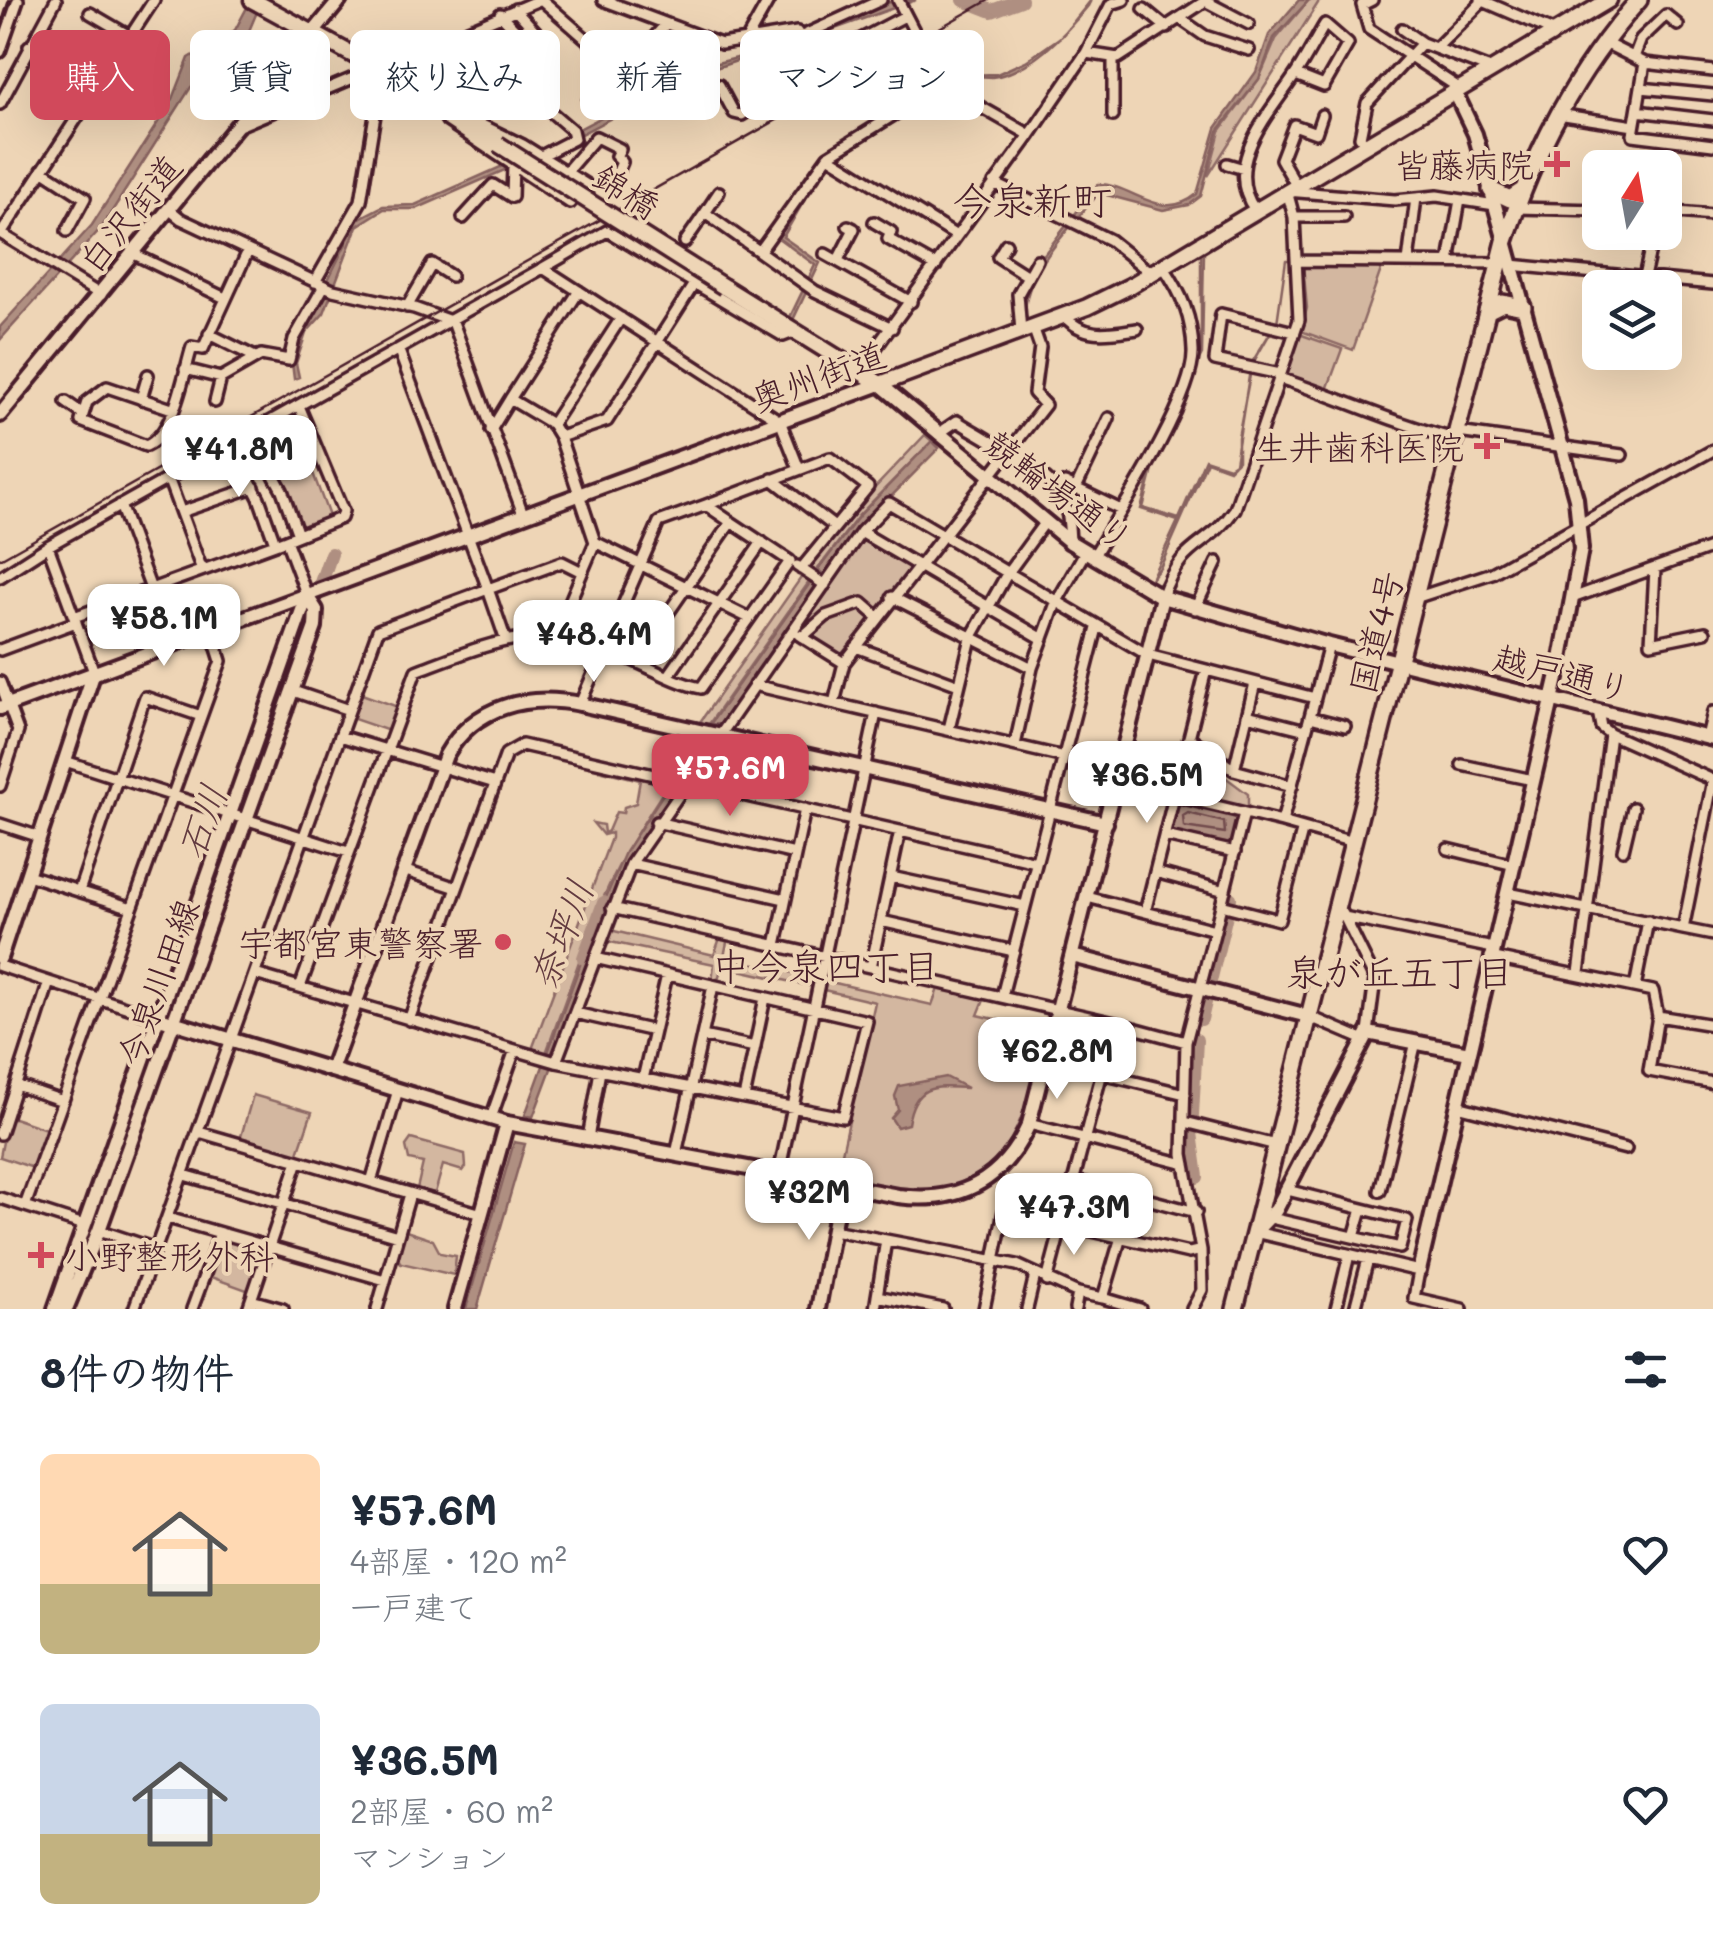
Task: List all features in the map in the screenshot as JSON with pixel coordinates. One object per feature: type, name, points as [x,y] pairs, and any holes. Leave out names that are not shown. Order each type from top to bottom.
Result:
[{"type":"highway","name":"国道4号","points":[[1236,1309],[1308,1016],[1340,912],[1353,842],[1487,311],[1505,264],[1505,241],[1556,114],[1604,42],[1640,0]]},
{"type":"highway","points":[[1493,198],[1510,199],[1522,191]]},
{"type":"highway","points":[[1487,311],[1504,303],[1523,307]]},
{"type":"main road","points":[[252,0],[308,30]]},
{"type":"main road","name":"奥州街道","points":[[880,384],[1064,316],[1157,270],[1609,0]]},
{"type":"main road","name":"錦橋","points":[[460,120],[724,287]]},
{"type":"main road","name":"競輪場通り","points":[[724,287],[880,384]]},
{"type":"street","points":[[0,52],[18,0]]},
{"type":"street","points":[[0,104],[56,0]]},
{"type":"street","points":[[135,30],[154,0]]},
{"type":"street","name":"白沢街道","points":[[316,30],[340,0]]},
{"type":"street","points":[[465,30],[541,0],[580,34]]},
{"type":"street","points":[[603,0],[721,44],[740,42]]},
{"type":"street","points":[[752,30],[769,0]]},
{"type":"street","points":[[815,30],[881,0]]},
{"type":"street","points":[[898,0],[913,30]]},
{"type":"street","points":[[859,371],[1030,135],[1086,53],[1111,4],[1124,0]]},
{"type":"street","points":[[1372,0],[1362,5],[1369,29],[1456,89],[1475,134],[1505,241]]},
{"type":"street","points":[[1436,48],[1482,0],[1553,31]]},
{"type":"street","points":[[1086,53],[1113,58],[1206,1],[1249,24]]},
{"type":"street","points":[[515,9],[534,30]]},
{"type":"street","points":[[1144,9],[1167,28]]},
{"type":"street","points":[[90,13],[119,30]]},
{"type":"street","points":[[500,14],[515,30]]},
{"type":"street","points":[[1634,57],[1641,39],[1666,14],[1678,25]]},
{"type":"street","points":[[878,30],[905,16]]},
{"type":"street","points":[[1179,18],[1205,36],[1250,50]]},
{"type":"street","points":[[660,30],[666,24]]},
{"type":"street","points":[[1255,210],[1244,194],[1244,169],[1257,127],[1296,76],[1324,24],[1348,44],[1324,86],[1296,76]]},
{"type":"street","points":[[1402,29],[1422,43],[1490,69]]},
{"type":"street","points":[[1604,42],[1645,63],[1713,71]]},
{"type":"street","points":[[1365,144],[1360,137],[1367,103],[1395,68],[1414,57],[1422,43]]},
{"type":"street","points":[[1113,58],[1113,116]]},
{"type":"street","points":[[1645,63],[1633,135],[1713,145]]},
{"type":"street","points":[[238,126],[350,81]]},
{"type":"street","points":[[1641,88],[1713,96]]},
{"type":"street","points":[[720,89],[734,114],[740,115]]},
{"type":"street","points":[[984,109],[1030,135]]},
{"type":"street","points":[[1637,111],[1713,120]]},
{"type":"street","points":[[1556,114],[1634,126]]},
{"type":"street","points":[[0,966],[156,1018],[520,1125],[916,1198],[971,1190],[1003,1167],[1029,1124],[1162,597],[1182,554],[1216,531],[1235,509],[1280,376],[1300,309],[1291,188],[1281,158],[1294,125],[1316,132],[1322,115]]},
{"type":"street","points":[[74,120],[0,234],[102,295]]},
{"type":"street","name":"白沢街道","points":[[0,415],[243,120]]},
{"type":"street","points":[[215,402],[221,378],[254,357],[266,354],[289,360],[294,339],[361,201],[374,120]]},
{"type":"street","points":[[446,120],[570,203]]},
{"type":"street","points":[[541,156],[574,140],[572,130],[560,120]]},
{"type":"street","points":[[760,251],[828,156],[886,120]]},
{"type":"street","points":[[478,121],[587,186]]},
{"type":"street","points":[[566,172],[596,137],[620,150],[616,156],[622,162],[616,176]]},
{"type":"street","points":[[828,156],[954,236]]},
{"type":"street","points":[[1226,164],[1244,169]]},
{"type":"street","points":[[463,218],[493,184],[512,198],[513,166]]},
{"type":"street","points":[[42,170],[85,198],[67,230]]},
{"type":"street","points":[[994,182],[1059,219],[1110,240],[1157,270],[1186,302],[1194,355],[1174,412],[1121,510],[1056,602],[1032,668],[1014,745]]},
{"type":"street","points":[[1291,188],[1416,198],[1493,198]]},
{"type":"street","points":[[685,242],[719,192]]},
{"type":"street","points":[[1408,262],[1416,198]]},
{"type":"street","points":[[1449,262],[1460,200]]},
{"type":"street","points":[[1516,208],[1582,210]]},
{"type":"street","points":[[170,210],[319,284],[452,322]]},
{"type":"street","points":[[705,213],[815,291],[892,328]]},
{"type":"street","points":[[1682,213],[1713,215]]},
{"type":"street","points":[[1294,217],[1344,218]]},
{"type":"street","points":[[874,222],[892,232],[888,238],[936,266]]},
{"type":"street","points":[[838,260],[854,229],[848,226]]},
{"type":"street","points":[[0,577],[48,546],[399,352],[607,231],[783,336],[796,332]]},
{"type":"street","points":[[1006,244],[998,257],[1026,275]]},
{"type":"street","points":[[172,409],[107,388],[98,390],[87,402],[81,421],[146,446],[154,443],[172,409],[192,347],[203,349],[248,251]]},
{"type":"street","points":[[134,254],[225,298]]},
{"type":"street","points":[[825,254],[911,302]]},
{"type":"street","points":[[834,704],[844,663],[916,565],[990,478],[1045,405],[1034,393],[1040,347],[1027,329],[1018,294],[1037,260]]},
{"type":"street","points":[[1297,260],[1505,264],[1582,271]]},
{"type":"street","points":[[408,307],[432,264],[451,276]]},
{"type":"street","points":[[1462,1309],[1414,1298],[1575,598],[1580,522],[1523,307],[1505,264]]},
{"type":"street","points":[[543,268],[780,421],[798,469]]},
{"type":"street","points":[[1682,281],[1713,284]]},
{"type":"street","points":[[560,438],[607,421],[694,284]]},
{"type":"street","points":[[491,430],[579,291]]},
{"type":"street","points":[[1294,332],[1222,314],[1215,360],[1280,376],[1406,426],[1457,436],[1622,455]]},
{"type":"street","points":[[1064,316],[1077,328],[1096,334],[1137,328]]},
{"type":"street","points":[[552,424],[621,318]]},
{"type":"street","points":[[452,322],[522,514]]},
{"type":"street","points":[[209,334],[254,357]]},
{"type":"street","points":[[399,352],[505,638]]},
{"type":"street","points":[[185,369],[221,378]]},
{"type":"street","points":[[141,399],[148,375]]},
{"type":"street","name":"奥州街道","points":[[4,706],[880,384]]},
{"type":"street","name":"競輪場通り","points":[[880,384],[1070,542],[1162,597],[1399,663]]},
{"type":"street","points":[[510,399],[552,424],[595,542],[555,637]]},
{"type":"street","points":[[66,402],[83,414]]},
{"type":"street","points":[[0,650],[341,518],[343,511],[299,406]]},
{"type":"street","points":[[1076,488],[1110,418]]},
{"type":"street","points":[[938,434],[957,421],[1057,490],[1069,518],[1070,542]]},
{"type":"street","points":[[252,433],[282,490],[298,535]]},
{"type":"street","points":[[230,445],[307,596]]},
{"type":"street","points":[[1415,598],[1492,573],[1713,450]]},
{"type":"street","points":[[580,704],[659,522],[830,458],[868,487],[832,525],[801,568]]},
{"type":"street","points":[[168,478],[202,570]]},
{"type":"street","points":[[772,479],[832,525]]},
{"type":"street","points":[[1057,490],[1065,484],[1121,510]]},
{"type":"street","points":[[181,512],[254,486]]},
{"type":"street","points":[[550,1061],[574,1014],[631,864],[656,822],[861,532],[889,503],[1148,655],[1315,698]]},
{"type":"street","points":[[120,505],[151,589]]},
{"type":"street","points":[[706,505],[824,584]]},
{"type":"street","points":[[635,660],[732,522]]},
{"type":"street","points":[[949,729],[971,638],[1007,574],[1044,522]]},
{"type":"street","points":[[861,532],[1043,639]]},
{"type":"street","points":[[595,542],[749,618]]},
{"type":"street","points":[[669,676],[762,542]]},
{"type":"street","points":[[0,958],[94,672],[48,546]]},
{"type":"street","points":[[1575,598],[1711,550]]},
{"type":"street","points":[[300,987],[416,671],[505,638],[555,637],[604,648],[696,688],[704,686],[790,561]]},
{"type":"street","points":[[134,1309],[378,630],[562,562],[582,572]]},
{"type":"street","points":[[1195,609],[1217,562]]},
{"type":"street","points":[[1655,569],[1651,643],[1705,632]]},
{"type":"street","name":"今泉川田線","points":[[66,1309],[99,1230],[315,626],[316,610],[307,596]]},
{"type":"street","name":"今泉川田線","points":[[55,1309],[81,1224],[307,596]]},
{"type":"street","points":[[892,597],[1032,668]]},
{"type":"street","points":[[802,637],[826,616],[862,603],[878,616]]},
{"type":"street","points":[[1002,996],[1097,628]]},
{"type":"street","points":[[26,1206],[221,661],[211,629]]},
{"type":"street","points":[[792,630],[844,663]]},
{"type":"street","points":[[1282,822],[1329,645]]},
{"type":"street","points":[[856,646],[959,685]]},
{"type":"street","name":"越戸通り","points":[[1399,663],[1710,738]]},
{"type":"street","points":[[1146,912],[1206,670]]},
{"type":"street","points":[[0,682],[4,706],[18,732],[4,763],[0,786]]},
{"type":"street","points":[[1234,770],[1255,683]]},
{"type":"street","points":[[754,685],[1064,757]]},
{"type":"street","points":[[293,691],[349,710]]},
{"type":"street","points":[[79,891],[146,696],[202,716]]},
{"type":"street","points":[[331,1070],[440,767],[468,728],[504,705],[545,699],[580,704],[1106,823]]},
{"type":"street","points":[[1598,711],[1601,726],[1610,734],[1713,780],[1683,929]]},
{"type":"street","points":[[1710,738],[1713,712]]},
{"type":"street","points":[[779,1173],[876,713]]},
{"type":"street","points":[[1247,715],[1306,730]]},
{"type":"street","points":[[1310,717],[1346,726]]},
{"type":"street","points":[[1579,973],[1610,734]]},
{"type":"street","points":[[340,736],[495,784]]},
{"type":"street","points":[[1188,741],[1234,770],[1292,786]]},
{"type":"street","points":[[409,1020],[506,754],[522,745],[1036,862]]},
{"type":"street","points":[[65,762],[348,852]]},
{"type":"street","points":[[1462,766],[1532,780]]},
{"type":"street","points":[[1175,796],[1353,842]]},
{"type":"street","points":[[1623,850],[1633,808]]},
{"type":"street","points":[[776,945],[805,809]]},
{"type":"street","points":[[1192,1309],[1202,1290],[1196,1212],[1185,1164],[1186,1042],[1244,813]]},
{"type":"street","points":[[656,822],[795,854]]},
{"type":"street","points":[[0,824],[40,837]]},
{"type":"street","points":[[1222,905],[1279,920],[1303,828]]},
{"type":"street","points":[[871,966],[900,831]]},
{"type":"street","points":[[1164,836],[1234,852]]},
{"type":"street","points":[[1448,849],[1514,866]]},
{"type":"street","points":[[631,864],[786,900]]},
{"type":"street","points":[[403,870],[457,888]]},
{"type":"street","points":[[1156,872],[1225,891]]},
{"type":"street","points":[[28,874],[132,908]]},
{"type":"street","points":[[890,877],[1025,906]]},
{"type":"street","points":[[1508,893],[1713,935]]},
{"type":"street","points":[[1087,897],[1215,930]]},
{"type":"street","points":[[612,908],[1058,1008],[1186,1042]]},
{"type":"street","points":[[1340,912],[1653,991],[1658,1016],[1648,1070],[1712,1083]]},
{"type":"street","points":[[1255,1232],[1271,1218],[1287,1190],[1365,1036],[1375,979],[1340,912]]},
{"type":"street","points":[[881,921],[1014,951]]},
{"type":"street","points":[[1635,987],[1648,921]]},
{"type":"street","points":[[1072,956],[1308,1016],[1365,1036],[1468,1054]]},
{"type":"street","points":[[255,974],[550,1061],[843,1117],[866,1021],[595,958]]},
{"type":"street","points":[[643,1079],[667,975]]},
{"type":"street","points":[[0,1134],[49,982]]},
{"type":"street","points":[[676,1154],[713,986]]},
{"type":"street","points":[[744,1098],[764,998]]},
{"type":"street","points":[[574,1014],[654,1031]]},
{"type":"street","points":[[1658,1016],[1713,1026]]},
{"type":"street","points":[[1047,1280],[1115,1023]]},
{"type":"street","points":[[702,1036],[755,1046]]},
{"type":"street","points":[[1380,1192],[1416,1042]]},
{"type":"street","points":[[492,1118],[514,1050]]},
{"type":"street","points":[[588,1138],[600,1071]]},
{"type":"street","points":[[1102,1074],[1185,1094]]},
{"type":"street","points":[[16,1085],[63,1102]]},
{"type":"street","points":[[372,1182],[398,1090]]},
{"type":"street","points":[[1457,1106],[1626,1148]]},
{"type":"street","points":[[1185,1122],[1276,1144]]},
{"type":"street","points":[[1029,1124],[1185,1164]]},
{"type":"street","points":[[454,1309],[482,1214],[520,1125]]},
{"type":"street","points":[[199,1132],[482,1214]]},
{"type":"street","points":[[283,1309],[249,1304],[298,1160]]},
{"type":"street","points":[[184,1175],[398,1236]]},
{"type":"street","points":[[1074,1180],[1196,1212]]},
{"type":"street","points":[[818,1309],[841,1185]]},
{"type":"street","points":[[1271,1218],[1400,1248],[1407,1220],[1287,1190]]},
{"type":"street","points":[[377,1309],[410,1194]]},
{"type":"street","points":[[0,1213],[2,1198],[156,1250]]},
{"type":"street","points":[[1354,1237],[1362,1209]]},
{"type":"street","points":[[984,1309],[1004,1211],[1189,1253],[1201,1250]]},
{"type":"street","points":[[168,1218],[385,1280]]},
{"type":"street","points":[[833,1230],[1017,1265],[1078,1293],[1133,1308]]},
{"type":"street","points":[[1255,1232],[1419,1271]]},
{"type":"street","points":[[192,1309],[220,1233]]},
{"type":"street","points":[[1103,1298],[1121,1237]]},
{"type":"street","points":[[875,1309],[886,1240]]},
{"type":"street","points":[[1336,1309],[1349,1255]]},
{"type":"street","points":[[1355,1309],[1368,1259]]},
{"type":"street","points":[[1027,1309],[1035,1275]]},
{"type":"street","points":[[1075,1309],[1078,1293]]},
{"type":"street","points":[[877,1296],[943,1309]]},
{"type":"shaded area","points":[[1309,0],[1320,0],[1208,176],[1220,131],[1259,79],[1276,39]]},
{"type":"shaded area","points":[[1303,264],[1382,267],[1353,350],[1301,331],[1307,308]]},
{"type":"shaded area","points":[[1299,334],[1342,349],[1327,390],[1284,377]]},
{"type":"shaded area","points":[[292,416],[330,519],[304,530],[298,528],[259,439]]},
{"type":"shaded area","points":[[925,435],[932,441],[859,515],[817,570],[826,577],[818,588],[809,582],[709,724],[700,722],[833,532]]},
{"type":"shaded area","points":[[861,540],[909,565],[910,570],[878,612],[862,600],[824,614],[802,631],[802,623]]},
{"type":"shaded area","points":[[860,607],[872,618],[839,657],[805,636],[820,622]]},
{"type":"shaded area","points":[[359,693],[398,707],[389,731],[351,718]]},
{"type":"shaded area","points":[[1192,752],[1248,794],[1248,809],[1184,793]]},
{"type":"shaded area","points":[[599,770],[669,783],[628,848],[602,900],[595,918],[605,922],[597,946],[586,942],[545,1056],[531,1052],[611,838],[611,833],[603,835],[593,823],[603,825],[604,833],[616,812],[623,813],[624,807],[636,803],[640,780]]},
{"type":"shaded area","points":[[610,930],[714,955],[721,935],[728,937],[724,957],[816,978],[814,987],[722,966],[717,983],[712,981],[714,964],[606,941]]},
{"type":"shaded area","points":[[826,981],[932,1005],[939,986],[984,1000],[978,1015],[1046,1031],[1022,1116],[994,1162],[973,1179],[947,1188],[913,1190],[837,1176],[875,1002],[824,990]]},
{"type":"shaded area","points":[[253,1095],[312,1112],[297,1156],[240,1140]]},
{"type":"shaded area","points":[[8,1116],[49,1130],[36,1169],[0,1157]]},
{"type":"shaded area","points":[[411,1139],[465,1154],[466,1167],[463,1171],[443,1165],[435,1193],[417,1189],[423,1163],[409,1160],[406,1146]]},
{"type":"shaded area","points":[[406,1231],[433,1240],[440,1253],[456,1256],[454,1275],[401,1263],[397,1258]]},
{"type":"shaded area","points":[[224,1239],[264,1253],[252,1292],[208,1276]]},
{"type":"water","points":[[251,0],[262,0],[249,30],[235,30]]},
{"type":"water","points":[[898,0],[916,0],[826,30],[865,9]]},
{"type":"water","points":[[1299,0],[1309,0],[1274,38],[1259,79],[1218,131],[1201,196],[1189,205],[1163,210],[1099,193],[1038,271],[1025,306],[1026,323],[1022,325],[1019,298],[1036,265],[1098,184],[1159,204],[1184,202],[1197,194],[1216,128],[1256,72],[1269,35]]},
{"type":"water","points":[[1059,38],[1020,68],[1006,74],[984,76],[997,74],[1026,61]]},
{"type":"water","points":[[740,57],[720,66],[720,62]]},
{"type":"water","points":[[189,58],[190,89],[102,227],[0,340],[0,327],[92,225],[160,120],[170,120],[170,104]]},
{"type":"water","points":[[596,120],[608,120],[416,209],[384,209],[357,226],[324,313],[306,333],[296,363],[299,377],[294,379],[292,363],[300,337],[358,219],[383,206],[415,205]]},
{"type":"water","points":[[898,120],[824,166],[783,237],[820,263],[793,320],[790,317],[815,265],[778,238],[822,165]]},
{"type":"water","points":[[1255,220],[1204,253],[1202,354],[1199,360],[1201,252]]},
{"type":"water","points":[[1187,393],[1182,414],[1160,443],[1143,508],[1179,519],[1205,459],[1229,467],[1235,463],[1229,469],[1207,461],[1160,568],[1151,579],[1178,521],[1141,509],[1159,442],[1180,413]]},
{"type":"water","points":[[932,441],[939,448],[865,523],[826,576],[818,570],[859,516]]},
{"type":"water","points":[[810,583],[818,588],[723,725],[711,723]]},
{"type":"water","points":[[667,788],[677,790],[627,867],[604,921],[597,919],[625,852]]},
{"type":"water","points":[[1180,800],[1235,814],[1239,819],[1232,844],[1172,835],[1169,829]]},
{"type":"water","points":[[588,943],[597,946],[533,1117],[525,1115]]},
{"type":"water","points":[[946,1077],[967,1088],[927,1091],[915,1102],[908,1124],[897,1127],[891,1118],[898,1110],[895,1096],[899,1086]]},
{"type":"water","points":[[514,1142],[525,1144],[477,1309],[466,1309]]},
{"type":"waterway","points":[[964,0],[992,11],[1021,0]]},
{"type":"waterway","points":[[1277,323],[1286,260],[1291,260]]},
{"type":"waterway","name":"石川","points":[[275,713],[331,554]]},
{"type":"waterway","name":"石川","points":[[226,849],[249,785]]},
{"type":"waterway","points":[[1201,1019],[1230,898]]},
{"type":"waterway","name":"奈坪川","points":[[584,958],[604,903]]},
{"type":"waterway","name":"石川","points":[[153,1052],[176,987]]},
{"type":"waterway","points":[[1196,1040],[1191,1133],[1197,1177]]},
{"type":"railway","points":[[0,28],[9,0]]},
{"type":"railway","points":[[0,559],[989,0]]},
{"type":"place","name":"皆藤病院","points":[[1557,164]]},
{"type":"place","name":"生井歯科医院","points":[[1487,446]]},
{"type":"place","name":"宇都宮東警察署","points":[[503,942]]},
{"type":"place","name":"小野整形外科","points":[[41,1255]]},
{"type":"district","name":"今泉新町","points":[[1032,199]]},
{"type":"district","name":"中今泉四丁目","points":[[826,965]]},
{"type":"district","name":"泉が丘五丁目","points":[[1400,971]]}]
